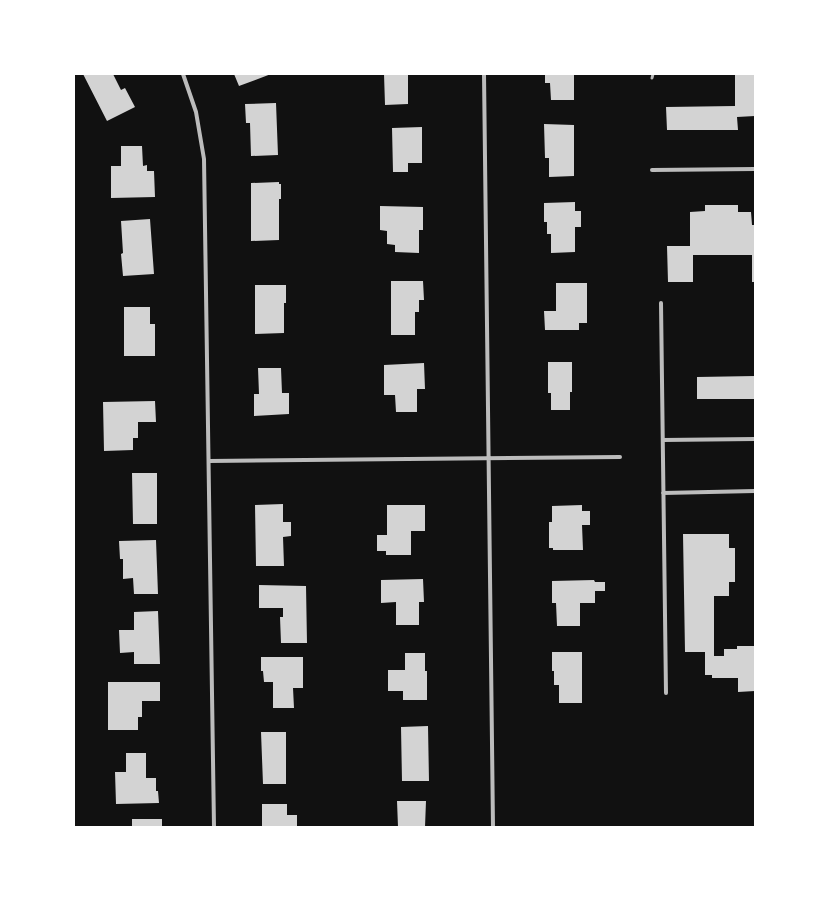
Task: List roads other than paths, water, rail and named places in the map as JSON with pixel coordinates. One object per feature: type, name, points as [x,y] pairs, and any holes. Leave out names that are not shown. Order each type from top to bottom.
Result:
[{"type":"street","points":[[184,74],[196,112],[204,159],[214,827]]},
{"type":"street","points":[[484,74],[493,827]]},
{"type":"street","points":[[652,170],[755,169]]},
{"type":"street","points":[[661,303],[666,693]]},
{"type":"street","points":[[663,440],[755,439]]},
{"type":"street","points":[[209,461],[620,457]]},
{"type":"street","points":[[663,493],[755,491]]},
{"type":"lane","points":[[652,78],[653,74]]}]
